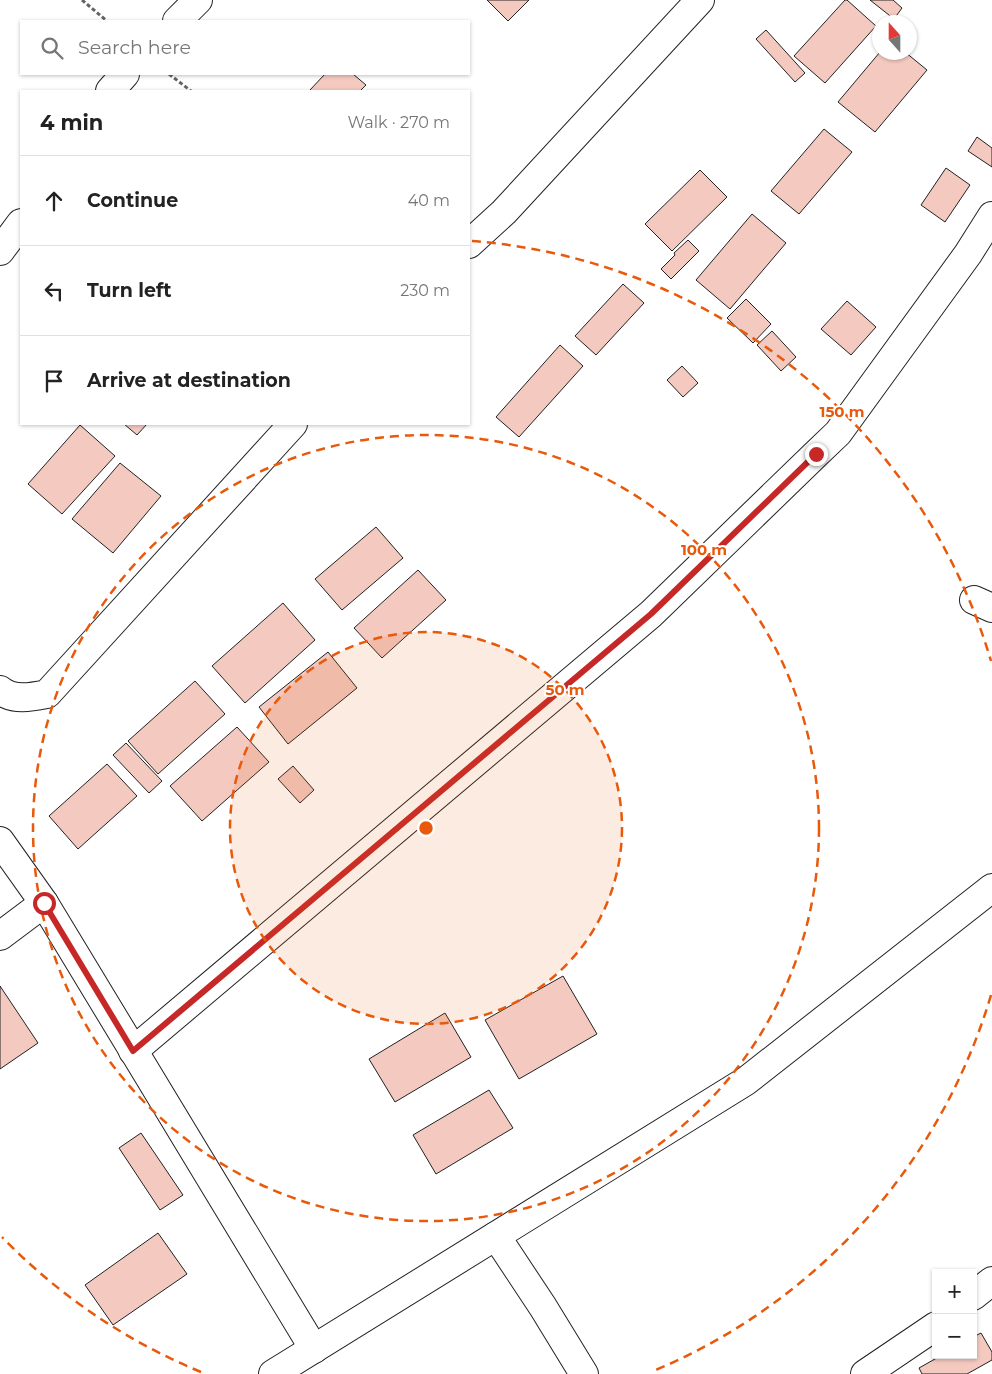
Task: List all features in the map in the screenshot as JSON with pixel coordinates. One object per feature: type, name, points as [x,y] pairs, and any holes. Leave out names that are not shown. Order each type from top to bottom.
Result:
[{"type":"street","points":[[178,20],[198,0]]},
{"type":"street","points":[[470,243],[504,212],[700,0]]},
{"type":"street","points":[[111,90],[125,75]]},
{"type":"street","points":[[133,1051],[651,614],[838,433],[968,254],[992,216]]},
{"type":"street","points":[[0,251],[20,223]]},
{"type":"street","points":[[0,690],[4,694],[26,698],[47,694],[293,425]]},
{"type":"street","points":[[0,841],[44,903],[314,1349]]},
{"type":"street","points":[[273,1374],[746,1081],[992,888]]},
{"type":"street","points":[[0,936],[44,903]]},
{"type":"street","points":[[496,1236],[544,1307],[584,1374]]},
{"type":"street","points":[[977,1293],[992,1281]]},
{"type":"street","points":[[865,1374],[932,1329]]},
{"type":"path","points":[[82,0],[106,20]]},
{"type":"path","points":[[170,75],[190,90]]},
{"type":"building","points":[[487,0],[529,0],[508,21]]},
{"type":"building","points":[[845,0],[872,22],[872,30],[825,83],[794,56]]},
{"type":"building","points":[[870,0],[893,0],[902,8],[897,15],[889,15]]},
{"type":"building","points":[[766,30],[805,73],[795,82],[756,39]]},
{"type":"building","points":[[873,60],[915,60],[927,70],[875,132],[838,102]]},
{"type":"building","points":[[324,75],[354,75],[366,85],[361,90],[310,90]]},
{"type":"building","points":[[824,129],[852,152],[799,214],[771,191]]},
{"type":"building","points":[[977,137],[992,148],[992,167],[968,151]]},
{"type":"building","points":[[946,168],[970,185],[945,222],[921,205]]},
{"type":"building","points":[[700,170],[727,197],[672,251],[645,224]]},
{"type":"building","points":[[752,214],[786,243],[730,309],[696,280]]},
{"type":"building","points":[[688,240],[699,251],[671,279],[661,269]]},
{"type":"building","points":[[623,284],[644,303],[596,355],[575,336]]},
{"type":"building","points":[[746,299],[771,324],[753,343],[727,318]]},
{"type":"building","points":[[847,301],[876,327],[851,355],[821,329]]},
{"type":"building","points":[[772,331],[796,357],[781,371],[757,345]]},
{"type":"building","points":[[560,345],[583,366],[519,437],[496,417]]},
{"type":"building","points":[[682,366],[698,383],[683,397],[667,380]]},
{"type":"building","points":[[80,425],[115,456],[62,514],[28,484]]},
{"type":"building","points":[[125,425],[146,425],[137,435]]},
{"type":"building","points":[[120,463],[161,496],[113,553],[72,519]]},
{"type":"building","points":[[376,527],[403,558],[342,610],[315,579]]},
{"type":"building","points":[[418,570],[446,600],[382,658],[354,628]]},
{"type":"building","points":[[283,603],[315,640],[245,703],[212,666]]},
{"type":"building","points":[[328,652],[357,688],[288,744],[259,707]]},
{"type":"building","points":[[195,681],[225,714],[158,774],[128,741]]},
{"type":"building","points":[[237,727],[269,762],[202,821],[170,786]]},
{"type":"building","points":[[126,743],[162,781],[149,793],[113,755]]},
{"type":"building","points":[[107,764],[137,796],[78,849],[49,816]]},
{"type":"building","points":[[293,766],[314,790],[300,803],[278,779]]},
{"type":"building","points":[[563,976],[597,1034],[519,1079],[485,1020]]},
{"type":"building","points":[[0,986],[38,1043],[0,1069]]},
{"type":"building","points":[[445,1013],[471,1057],[395,1102],[369,1059]]},
{"type":"building","points":[[489,1090],[513,1128],[436,1174],[413,1135]]},
{"type":"building","points":[[141,1133],[183,1195],[160,1210],[119,1148]]},
{"type":"building","points":[[158,1233],[187,1274],[113,1325],[85,1285]]},
{"type":"building","points":[[981,1333],[992,1352],[992,1360],[967,1374],[922,1374],[919,1368],[935,1359],[977,1359],[977,1335]]},
{"type":"route","points":[[44,903],[133,1051],[651,614],[816,454]]}]
